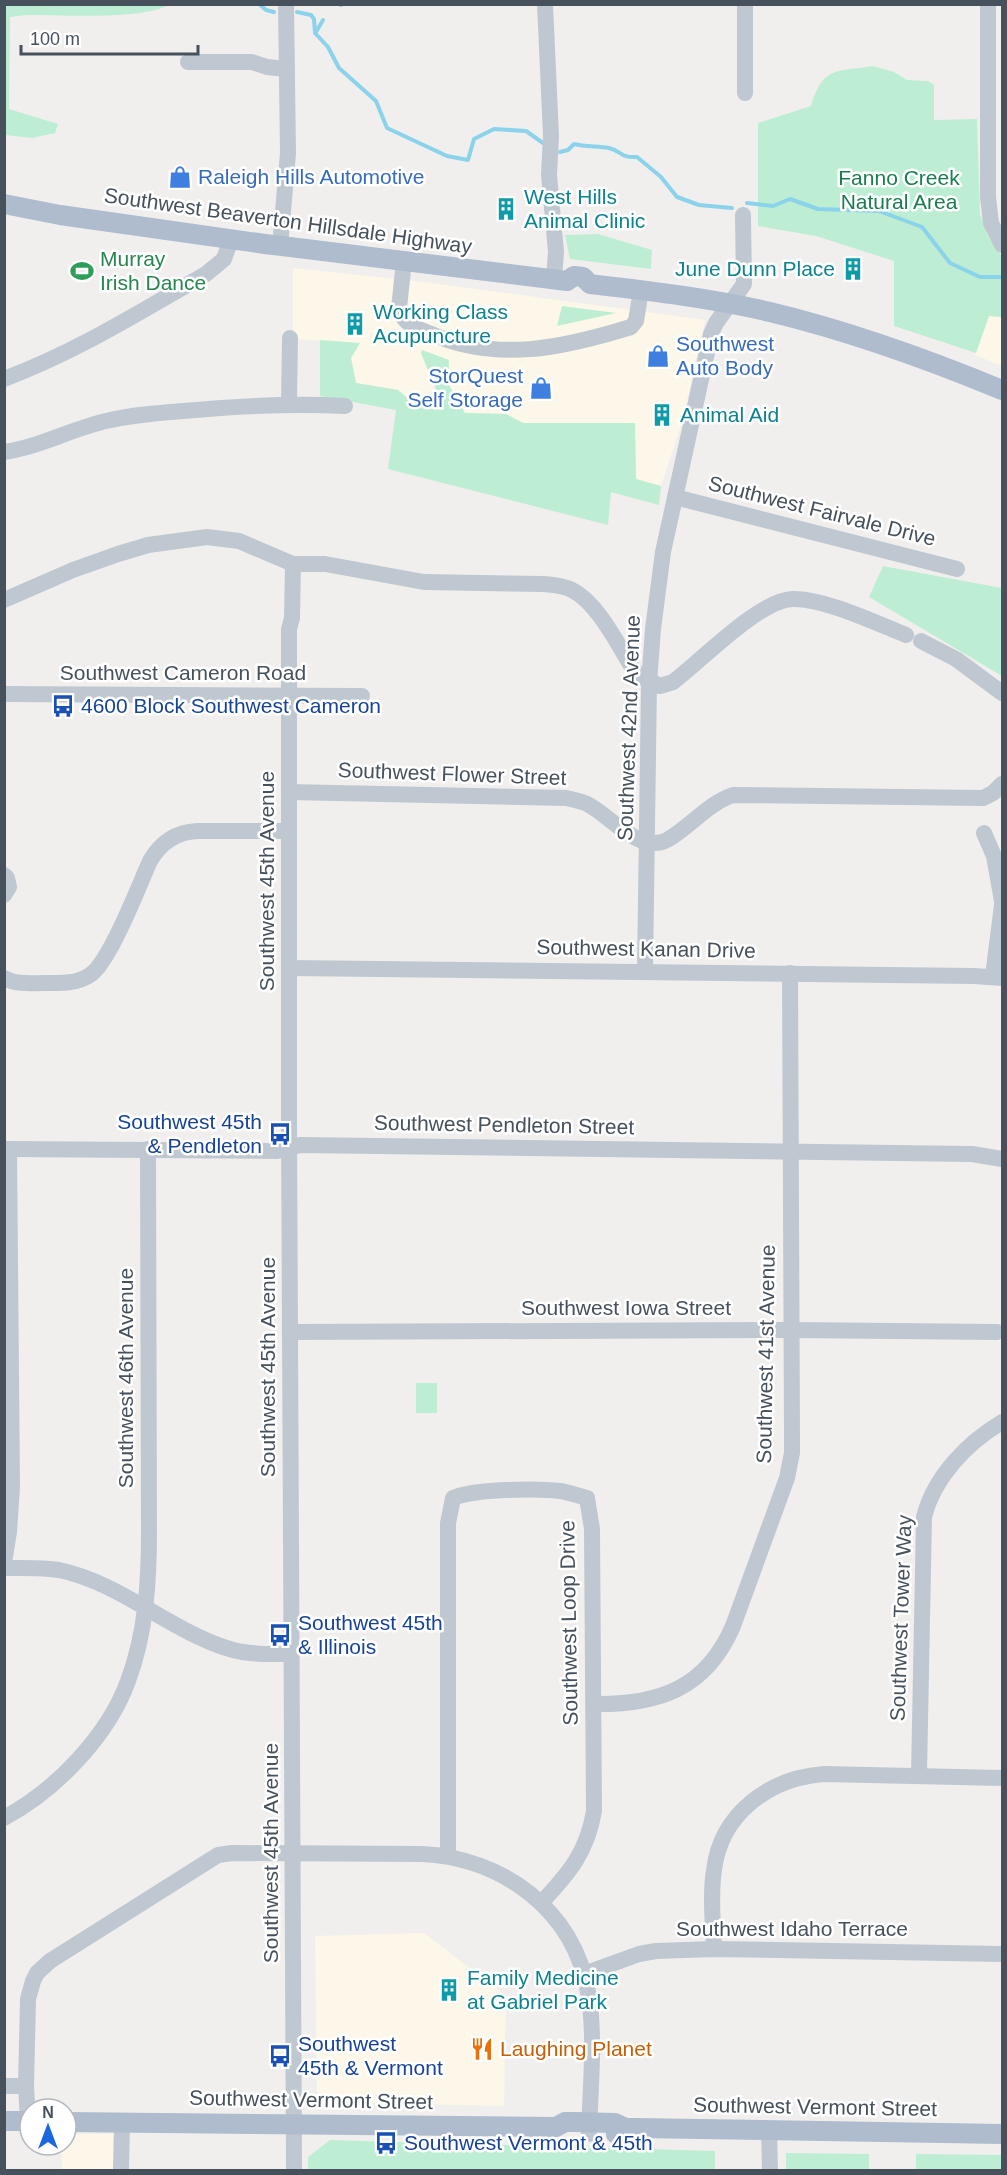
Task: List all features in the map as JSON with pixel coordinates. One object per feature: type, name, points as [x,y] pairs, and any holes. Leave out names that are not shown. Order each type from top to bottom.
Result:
[{"type":"main road","name":"Southwest Beaverton Hillsdale Highway","points":[[4,204],[60,215],[280,246],[560,280],[572,288],[583,289],[590,284],[730,304],[772,313],[871,341],[1002,390]]},
{"type":"main road","name":"Southwest Vermont Street","points":[[78,2121],[556,2127],[564,2134],[590,2128],[614,2135],[626,2128],[1002,2134]]},
{"type":"street","points":[[280,246],[288,153],[286,4]]},
{"type":"street","points":[[545,4],[551,136],[549,175],[560,280]]},
{"type":"street","points":[[745,4],[745,93]]},
{"type":"street","points":[[988,4],[988,197],[991,224],[1000,237]]},
{"type":"street","points":[[188,62],[252,62],[267,67],[287,69]]},
{"type":"street","name":"Southwest 42nd Avenue","points":[[645,971],[649,683],[659,580],[711,334],[716,323],[743,287],[745,279],[742,215]]},
{"type":"street","points":[[4,379],[40,366],[83,344],[206,274],[224,260],[231,239]]},
{"type":"street","points":[[404,261],[399,308],[400,315],[405,322],[440,338],[485,350],[542,349],[631,327],[636,321],[641,290]]},
{"type":"street","points":[[289,404],[290,338]]},
{"type":"street","points":[[4,452],[26,448],[80,427],[123,418],[210,408],[289,404],[345,406]]},
{"type":"street","name":"Southwest Fairvale Drive","points":[[675,497],[957,569]]},
{"type":"street","points":[[4,600],[73,570],[148,545],[216,537],[239,541],[293,564],[325,564],[424,582],[563,586],[577,592],[591,604],[633,669],[649,683],[660,686],[672,682],[757,614],[784,600],[810,601],[845,611],[914,638],[956,660],[1002,693]]},
{"type":"street","name":"Southwest 45th Avenue","points":[[293,564],[292,618],[289,629],[289,1149],[294,2170]]},
{"type":"street","name":"Southwest Cameron Road","points":[[4,694],[362,696]]},
{"type":"street","points":[[648,842],[661,842],[667,839],[721,800],[733,795],[982,798],[993,793],[1002,784]]},
{"type":"street","name":"Southwest Flower Street","points":[[289,792],[566,798],[589,805],[626,832],[648,842]]},
{"type":"street","points":[[4,978],[22,983],[68,982],[92,974],[106,957],[155,852],[170,838],[187,831],[289,831]]},
{"type":"street","points":[[984,833],[994,856],[1002,903],[998,977]]},
{"type":"street","points":[[4,875],[9,887],[4,895]]},
{"type":"street","name":"Southwest Kanan Drive","points":[[289,968],[998,977]]},
{"type":"street","name":"Southwest 41st Avenue","points":[[594,1704],[641,1702],[664,1695],[705,1670],[724,1645],[782,1494],[790,1466],[792,1437],[790,973]]},
{"type":"street","name":"Southwest Pendleton Street","points":[[7,1149],[277,1151],[312,1146],[972,1154],[1002,1159]]},
{"type":"street","points":[[4,1563],[12,1486],[7,1421],[7,1149]]},
{"type":"street","name":"Southwest 46th Avenue","points":[[4,1818],[45,1792],[93,1742],[128,1681],[141,1634],[145,1607],[149,1531],[148,1149]]},
{"type":"street","name":"Southwest Iowa Street","points":[[291,1332],[791,1330],[997,1332]]},
{"type":"street","name":"Southwest Tower Way","points":[[919,1775],[924,1517],[928,1500],[958,1457],[1000,1425]]},
{"type":"street","name":"Southwest Loop Drive","points":[[448,1856],[448,1523],[453,1498],[477,1491],[549,1490],[587,1498],[592,1529],[594,1811],[592,1827],[574,1867],[542,1902]]},
{"type":"street","points":[[4,1568],[66,1572],[145,1607],[226,1648],[249,1653],[292,1654]]},
{"type":"street","points":[[714,1949],[713,1888],[716,1858],[724,1835],[738,1814],[772,1788],[785,1781],[809,1775],[1002,1778]]},
{"type":"street","points":[[27,2097],[28,1999],[33,1981],[42,1969],[218,1856],[232,1853],[448,1856],[478,1864],[506,1876],[542,1902],[567,1934],[584,1974],[591,2018],[590,2128]]},
{"type":"street","name":"Southwest Idaho Terrace","points":[[584,1974],[639,1954],[714,1949],[1002,1954]]},
{"type":"street","points":[[4,2086],[26,2086]]},
{"type":"street","points":[[121,2170],[122,2122]]},
{"type":"street","points":[[769,2130],[770,2170]]},
{"type":"shaded area","points":[[293,268],[424,282],[705,320],[682,422],[661,486],[636,479],[635,423],[523,423],[506,414],[464,413],[448,383],[449,360],[422,351],[421,353],[444,410],[415,405],[398,390],[356,383],[351,358],[360,343],[293,339]]},
{"type":"shaded area","points":[[989,316],[1002,317],[1002,366],[975,355]]},
{"type":"shaded area","points":[[424,1933],[506,1996],[504,2106],[326,2102],[317,2091],[315,1936]]},
{"type":"shaded area","points":[[78,2134],[114,2134],[114,2170],[62,2170],[61,2157],[78,2157]]},
{"type":"green space","points":[[5,4],[169,5],[157,10],[121,15],[10,17],[9,109],[58,124],[55,133],[32,138],[5,135]]},
{"type":"green space","name":"Fanno Creek Natural Area","points":[[873,66],[894,72],[907,80],[928,81],[934,85],[934,120],[977,119],[980,214],[988,236],[1002,257],[1002,317],[989,316],[976,353],[894,326],[894,261],[816,236],[758,226],[758,123],[811,106],[821,84],[833,73]]},
{"type":"green space","points":[[598,234],[652,250],[651,269],[570,259],[565,235]]},
{"type":"green space","points":[[562,306],[616,313],[557,326]]},
{"type":"green space","points":[[320,340],[360,343],[351,358],[356,383],[398,390],[416,405],[444,410],[421,353],[422,350],[449,360],[448,383],[465,413],[506,414],[523,423],[635,423],[636,479],[661,486],[659,505],[611,492],[608,525],[388,469],[396,410],[320,396]]},
{"type":"green space","points":[[883,566],[1002,588],[1002,676],[869,597]]},
{"type":"green space","points":[[416,1383],[437,1383],[437,1413],[416,1413]]},
{"type":"green space","points":[[330,2140],[715,2151],[715,2170],[308,2170],[308,2157]]},
{"type":"green space","points":[[786,2153],[869,2154],[869,2170],[786,2170]]},
{"type":"green space","points":[[916,2154],[1002,2155],[1002,2170],[916,2170]]},
{"type":"waterway","points":[[259,4],[266,10],[274,12]]},
{"type":"waterway","points":[[297,12],[311,15],[314,19],[315,33],[328,47],[339,68],[376,101],[387,128],[447,156],[468,160],[474,139],[494,129],[526,131],[543,143]]},
{"type":"waterway","points":[[316,32],[323,20]]},
{"type":"waterway","points":[[560,152],[568,150],[574,144],[613,149],[624,155],[637,157],[661,177],[677,197],[699,205],[732,208]]},
{"type":"waterway","points":[[747,203],[773,206],[790,199],[818,209],[879,211],[922,227],[950,263],[980,277],[1002,277]]},
{"type":"place","name":"Raleigh Hills Automotive","points":[[180,177]]},
{"type":"place","name":"West Hills Animal Clinic","points":[[506,209]]},
{"type":"place","name":"June Dunn Place","points":[[853,269]]},
{"type":"place","name":"Murray Irish Dance","points":[[82,271]]},
{"type":"place","name":"Working Class Acupuncture","points":[[355,324]]},
{"type":"place","name":"Southwest Auto Body","points":[[658,356]]},
{"type":"place","name":"StorQuest Self Storage","points":[[541,388]]},
{"type":"place","name":"Animal Aid","points":[[662,415]]},
{"type":"place","name":"4600 Block Southwest Cameron","points":[[63,706]]},
{"type":"place","name":"Southwest 45th & Pendleton","points":[[280,1134]]},
{"type":"place","name":"Southwest 45th & Illinois","points":[[280,1635]]},
{"type":"place","name":"Family Medicine at Gabriel Park","points":[[449,1990]]},
{"type":"place","name":"Laughing Planet","points":[[482,2049]]},
{"type":"place","name":"Southwest 45th & Vermont","points":[[280,2056]]},
{"type":"place","name":"Southwest Vermont & 45th","points":[[386,2143]]}]
